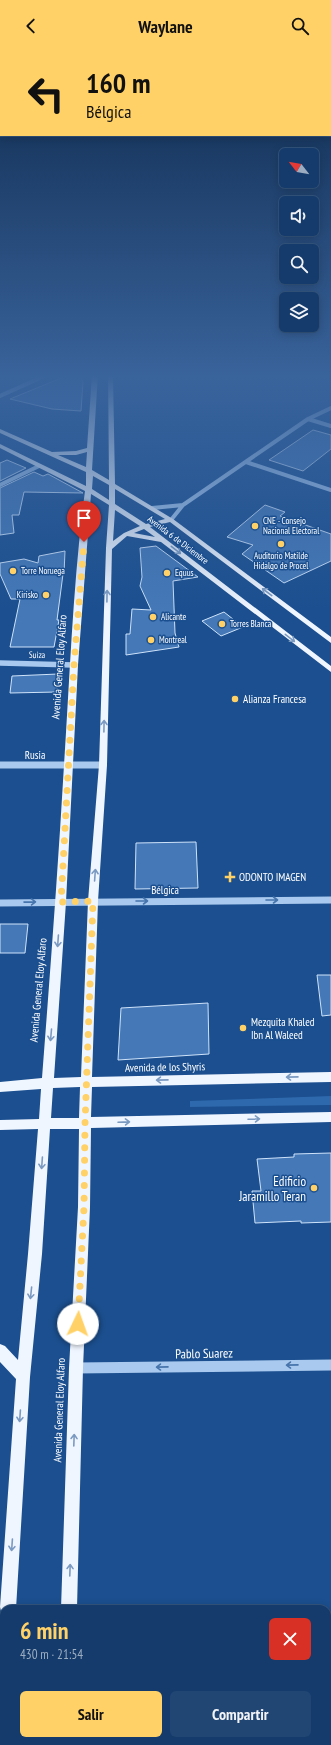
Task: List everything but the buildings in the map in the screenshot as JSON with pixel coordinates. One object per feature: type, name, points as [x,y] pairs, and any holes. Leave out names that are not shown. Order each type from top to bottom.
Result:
[{"type":"main road","name":"Avenida 6 de Diciembre","points":[[14,453],[89,490],[145,526],[331,670]]},
{"type":"main road","name":"Avenida 6 de Diciembre","points":[[49,453],[89,471],[172,520],[331,641]]},
{"type":"main road","name":"Avenida General Eloy Alfaro","points":[[8,1605],[23,1377],[45,1124],[61,902],[74,665],[85,518],[89,490],[90,453]]},
{"type":"main road","name":"Avenida General Eloy Alfaro","points":[[68,1605],[76,1368],[84,1207],[86,1082],[93,901],[103,765],[108,548],[112,504],[110,483],[110,453]]},
{"type":"main road","points":[[108,548],[126,534],[145,526],[172,520]]},
{"type":"main road","points":[[126,534],[162,540]]},
{"type":"main road","name":"Avenida de los Shyris","points":[[0,1086],[47,1082],[331,1077]]},
{"type":"main road","points":[[0,1125],[331,1117]]},
{"type":"main road","points":[[0,1351],[23,1377]]},
{"type":"street","points":[[172,520],[183,505],[259,453]]},
{"type":"street","points":[[246,462],[331,490]]},
{"type":"street","points":[[0,485],[39,466]]},
{"type":"street","points":[[152,508],[183,505]]},
{"type":"street","name":"Suiza","points":[[0,663],[74,665]]},
{"type":"street","name":"Rusia","points":[[0,765],[103,765]]},
{"type":"street","name":"Bélgica","points":[[0,903],[331,900]]},
{"type":"street","name":"Pablo Suarez","points":[[76,1368],[331,1365]]},
{"type":"shaded area","points":[[331,1096],[331,1105],[190,1107],[190,1101]]},
{"type":"place","name":"CNE - Consejo Nacional Electoral","points":[[255,526]]},
{"type":"place","name":"Auditorio Matilde Hidalgo de Procel","points":[[281,544]]},
{"type":"place","name":"Torre Noruega","points":[[13,571]]},
{"type":"place","name":"Equus","points":[[167,573]]},
{"type":"place","name":"Kirisko","points":[[46,595]]},
{"type":"place","name":"Alicante","points":[[153,617]]},
{"type":"place","name":"Torres Blanca","points":[[222,624]]},
{"type":"place","name":"Montreal","points":[[151,640]]},
{"type":"place","name":"Alianza Francesa","points":[[235,699]]},
{"type":"place","name":"ODONTO IMAGEN","points":[[230,877]]},
{"type":"place","name":"Mezquita Khaled Ibn Al Waleed","points":[[243,1028]]},
{"type":"place","name":"Edificio Jaramillo Teran","points":[[314,1188]]},
{"type":"route","points":[[78,1324],[84,1207],[85,1124],[90,1026],[93,901],[61,902],[74,665],[84,542]]}]
